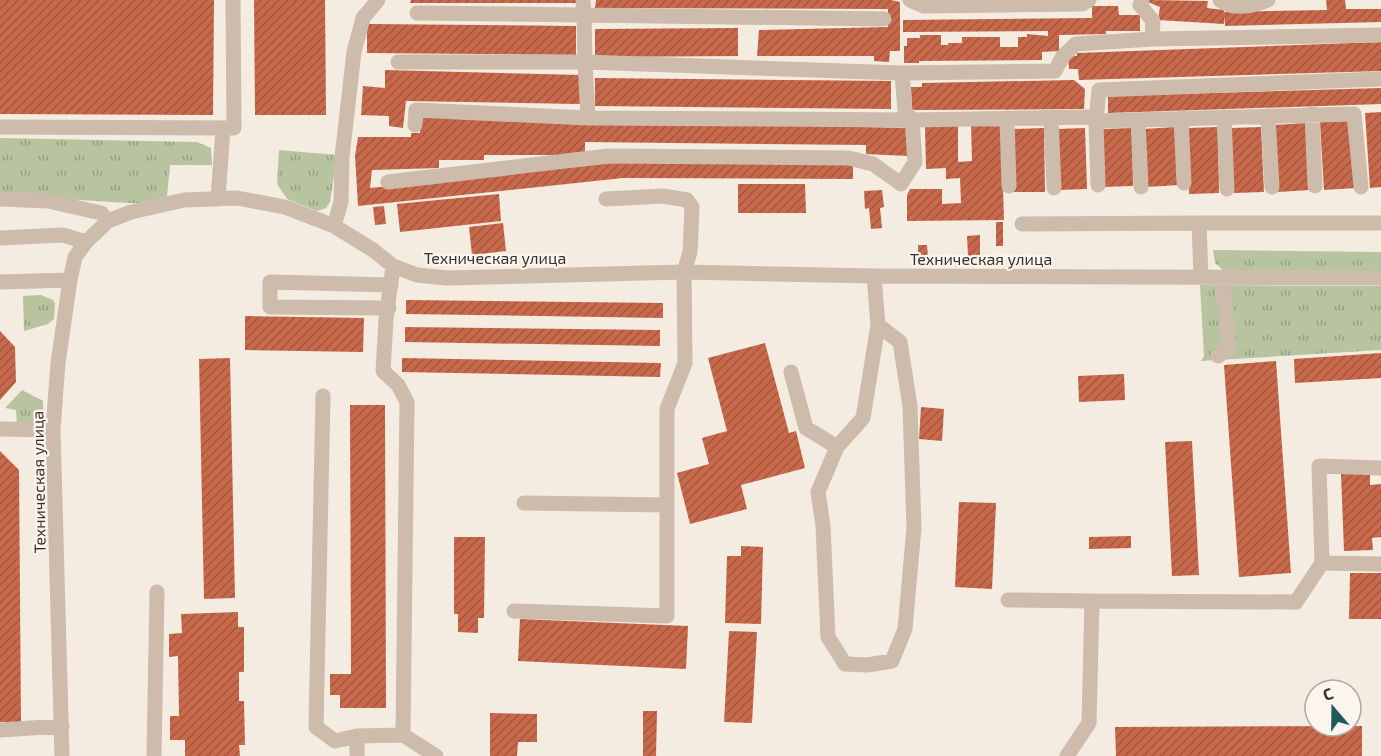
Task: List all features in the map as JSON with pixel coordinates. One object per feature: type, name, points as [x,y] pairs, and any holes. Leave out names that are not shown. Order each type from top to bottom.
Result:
[{"type":"street","points":[[0,127],[234,128],[233,0]]},
{"type":"street","points":[[334,226],[341,202],[342,157],[354,52],[363,18],[378,0]]},
{"type":"street","points":[[910,0],[924,6],[1082,4],[1089,0]]},
{"type":"street","points":[[1220,0],[1226,4],[1251,7],[1268,0]]},
{"type":"street","points":[[1138,2],[1153,21],[1152,39]]},
{"type":"street","points":[[417,13],[584,8],[884,19]]},
{"type":"street","points":[[584,8],[588,118]]},
{"type":"street","points":[[398,62],[585,62],[902,73],[1055,71],[1063,56],[1076,44],[1152,39],[1381,35]]},
{"type":"street","points":[[388,182],[608,156],[849,158],[873,164],[901,184],[915,162],[912,120],[905,111],[902,73]]},
{"type":"street","points":[[1098,185],[1096,121],[1099,90],[1381,79]]},
{"type":"street","points":[[415,125],[416,110],[588,118],[912,120],[1088,117],[1096,121],[1354,114],[1361,187]]},
{"type":"street","points":[[1312,114],[1315,186]]},
{"type":"street","points":[[1268,116],[1272,187]]},
{"type":"street","points":[[1224,117],[1227,189]]},
{"type":"street","points":[[1007,118],[1009,186]]},
{"type":"street","points":[[1051,118],[1054,188]]},
{"type":"street","points":[[1181,118],[1184,183]]},
{"type":"street","points":[[1138,120],[1141,187]]},
{"type":"street","points":[[218,199],[223,128]]},
{"type":"street","points":[[514,610],[667,616],[667,409],[685,363],[684,272],[690,252],[692,207],[687,200],[663,196],[606,199]]},
{"type":"street","name":"Техническая улица","points":[[62,756],[53,430],[58,363],[75,257],[86,242],[108,222],[131,212],[184,200],[237,198],[285,207],[334,226],[373,250],[393,266],[417,275],[447,278],[684,272],[874,276],[1381,279]]},
{"type":"street","points":[[0,199],[48,201],[101,213],[108,222]]},
{"type":"street","points":[[1199,223],[1201,277]]},
{"type":"street","points":[[1022,224],[1381,223]]},
{"type":"street","points":[[0,238],[63,236],[86,242]]},
{"type":"street","points":[[393,266],[383,371],[398,385],[407,402],[403,735]]},
{"type":"street","points":[[874,276],[878,325],[863,418],[837,447],[818,492],[823,526],[828,637],[845,664],[867,665],[892,661],[905,629],[914,528],[910,406],[900,342],[878,325]]},
{"type":"street","points":[[1218,356],[1229,349],[1221,277]]},
{"type":"street","points":[[0,282],[70,280]]},
{"type":"street","points":[[389,308],[270,307],[270,282],[391,285]]},
{"type":"street","points":[[791,372],[806,428],[837,447]]},
{"type":"street","points":[[324,396],[316,727],[336,741],[357,736],[403,735],[436,756]]},
{"type":"street","points":[[0,429],[53,430]]},
{"type":"street","points":[[1008,600],[1296,602],[1322,563],[1319,466],[1381,468]]},
{"type":"street","points":[[525,503],[667,505]]},
{"type":"street","points":[[1322,563],[1381,564]]},
{"type":"street","points":[[154,756],[157,592]]},
{"type":"street","points":[[1067,756],[1089,723],[1092,601]]},
{"type":"street","points":[[0,730],[62,726]]},
{"type":"street","points":[[357,736],[357,756]]},
{"type":"green space","points":[[0,138],[197,142],[211,148],[212,165],[170,165],[167,196],[142,203],[0,195]]},
{"type":"green space","points":[[279,150],[337,155],[330,202],[326,208],[317,211],[287,199],[277,184]]},
{"type":"green space","points":[[1213,250],[1381,252],[1381,271],[1223,270],[1215,263]]},
{"type":"green space","points":[[1200,285],[1381,286],[1381,350],[1201,361],[1204,356]]},
{"type":"green space","points":[[41,295],[55,303],[54,319],[48,324],[24,331],[23,296]]},
{"type":"green space","points":[[22,390],[43,401],[43,416],[33,424],[17,425],[16,410],[5,408]]},
{"type":"building","points":[[0,0],[214,0],[213,115],[0,114]]},
{"type":"building","points":[[254,0],[325,0],[326,115],[255,115]]},
{"type":"building","points":[[411,0],[577,0],[578,3],[410,3]]},
{"type":"building","points":[[596,0],[891,0],[900,2],[900,51],[890,51],[889,62],[874,61],[874,56],[757,56],[759,30],[888,27],[888,9],[595,8]]},
{"type":"building","points":[[1149,0],[1208,1],[1207,8],[1224,10],[1224,12],[1327,10],[1326,0],[1345,0],[1346,9],[1381,9],[1381,22],[1225,26],[1225,15],[1224,24],[1158,20],[1160,7],[1148,2]]},
{"type":"building","points":[[1092,6],[1118,6],[1119,15],[1140,15],[1140,31],[1059,35],[1059,51],[1042,52],[1042,60],[904,63],[904,46],[907,46],[907,38],[920,38],[920,35],[941,35],[941,45],[962,43],[962,37],[1000,37],[1000,47],[1018,47],[1018,37],[1027,37],[1027,34],[1048,36],[1048,31],[903,32],[903,20],[1092,18]]},
{"type":"building","points":[[367,24],[576,26],[576,55],[367,53]]},
{"type":"building","points":[[738,28],[738,56],[595,57],[595,29]]},
{"type":"building","points":[[1381,42],[1381,71],[1079,80],[1078,69],[1069,69],[1068,56],[1077,56],[1077,53]]},
{"type":"building","points":[[385,70],[581,75],[580,104],[406,101],[403,128],[389,126],[389,116],[361,115],[363,86],[385,88]]},
{"type":"building","points":[[595,78],[891,81],[891,109],[595,106]]},
{"type":"building","points":[[1074,80],[1085,89],[1084,109],[912,110],[911,87],[922,87],[922,83]]},
{"type":"building","points":[[1381,88],[1381,104],[1108,113],[1108,96]]},
{"type":"building","points":[[1381,112],[1381,187],[1370,188],[1365,113]]},
{"type":"building","points":[[420,117],[908,128],[908,156],[866,154],[866,145],[585,142],[585,155],[484,155],[484,160],[439,160],[439,168],[372,170],[370,188],[613,163],[853,163],[853,179],[623,178],[358,206],[355,156],[358,137],[411,137],[411,133],[420,133]]},
{"type":"building","points":[[1352,121],[1356,188],[1324,190],[1320,122]]},
{"type":"building","points":[[1001,123],[1004,220],[907,221],[907,195],[910,189],[942,189],[942,204],[961,203],[960,178],[946,179],[946,168],[926,169],[925,127],[958,125],[958,162],[972,161],[971,124]]},
{"type":"building","points":[[1306,123],[1309,190],[1278,192],[1274,125]]},
{"type":"building","points":[[1176,127],[1179,185],[1146,187],[1143,129]]},
{"type":"building","points":[[1218,127],[1219,193],[1189,194],[1188,128]]},
{"type":"building","points":[[1261,127],[1264,192],[1234,193],[1231,128]]},
{"type":"building","points":[[1044,128],[1045,192],[1014,192],[1013,129]]},
{"type":"building","points":[[1085,128],[1087,189],[1059,190],[1057,129]]},
{"type":"building","points":[[1132,128],[1133,186],[1102,187],[1102,129]]},
{"type":"building","points":[[738,184],[805,184],[806,213],[738,213]]},
{"type":"building","points":[[882,190],[884,207],[880,208],[882,228],[871,229],[869,208],[865,209],[864,191]]},
{"type":"building","points":[[499,194],[501,221],[400,232],[397,204]]},
{"type":"building","points":[[384,206],[386,224],[375,225],[373,207]]},
{"type":"building","points":[[996,222],[1003,222],[1003,246],[996,246]]},
{"type":"building","points":[[503,223],[506,251],[472,255],[469,227]]},
{"type":"building","points":[[980,235],[980,255],[968,256],[967,236]]},
{"type":"building","points":[[918,245],[927,245],[928,257],[918,257]]},
{"type":"building","points":[[406,300],[663,303],[663,318],[406,314]]},
{"type":"building","points":[[245,316],[364,318],[363,352],[245,350]]},
{"type":"building","points":[[405,327],[660,330],[660,346],[405,342]]},
{"type":"building","points":[[0,331],[15,347],[16,382],[0,400]]},
{"type":"building","points":[[765,343],[789,433],[796,431],[805,468],[741,485],[747,509],[690,524],[677,473],[709,464],[702,438],[727,431],[708,358]]},
{"type":"building","points":[[1381,353],[1381,378],[1295,383],[1294,359]]},
{"type":"building","points":[[230,358],[235,598],[204,599],[199,359]]},
{"type":"building","points":[[402,358],[661,363],[660,377],[402,372]]},
{"type":"building","points":[[1276,361],[1291,573],[1239,577],[1224,365]]},
{"type":"building","points":[[1124,374],[1125,400],[1079,402],[1078,376]]},
{"type":"building","points":[[350,405],[385,405],[386,708],[340,708],[340,695],[330,695],[330,674],[351,674]]},
{"type":"building","points":[[921,407],[944,409],[942,441],[919,439]]},
{"type":"building","points":[[1192,441],[1199,575],[1172,576],[1165,442]]},
{"type":"building","points":[[0,451],[19,470],[21,722],[0,722]]},
{"type":"building","points":[[1370,473],[1370,485],[1381,484],[1381,537],[1372,538],[1373,550],[1344,551],[1341,474]]},
{"type":"building","points":[[959,502],[996,503],[992,589],[955,587]]},
{"type":"building","points":[[1131,536],[1131,548],[1089,549],[1089,537]]},
{"type":"building","points":[[454,537],[485,537],[484,618],[478,618],[478,633],[458,632],[458,614],[454,614]]},
{"type":"building","points":[[741,546],[763,547],[761,624],[725,623],[727,556],[741,556]]},
{"type":"building","points":[[1350,573],[1381,573],[1381,619],[1349,619]]},
{"type":"building","points":[[238,612],[238,627],[244,627],[244,672],[239,672],[239,701],[244,701],[245,745],[239,745],[240,756],[185,756],[185,740],[170,740],[170,716],[179,716],[178,656],[169,657],[169,634],[182,633],[181,614]]},
{"type":"building","points":[[520,619],[688,626],[686,669],[518,661]]},
{"type":"building","points":[[729,631],[757,632],[752,723],[724,722]]},
{"type":"building","points":[[643,711],[657,711],[656,756],[643,756]]},
{"type":"building","points":[[490,713],[537,714],[537,742],[518,742],[517,756],[490,756]]},
{"type":"building","points":[[1303,726],[1303,738],[1362,738],[1362,756],[1116,756],[1115,727]]}]
